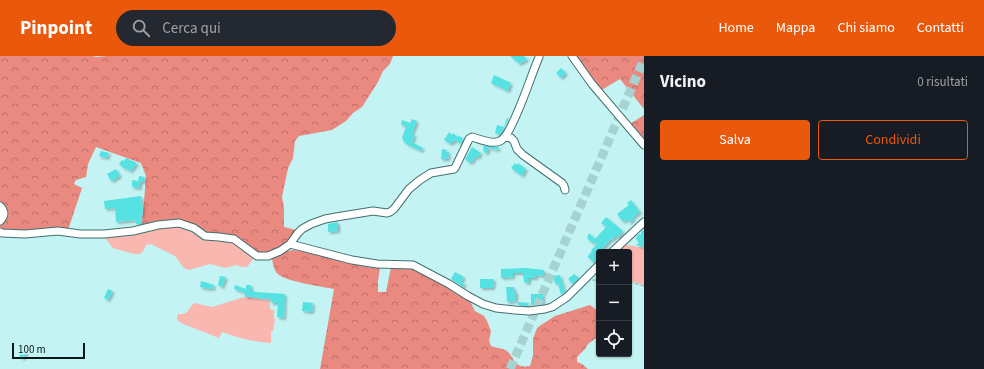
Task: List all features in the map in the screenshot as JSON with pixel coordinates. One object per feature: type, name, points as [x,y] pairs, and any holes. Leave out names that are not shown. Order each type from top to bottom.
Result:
[{"type":"street","points":[[572,56],[592,84],[644,145]]},
{"type":"street","points":[[0,232],[25,234],[58,231],[80,234],[104,234],[133,231],[158,225],[179,223],[194,228],[205,236],[234,239],[257,256],[268,256],[280,251],[290,244],[302,228],[311,224],[325,219],[373,211],[390,212],[409,189],[420,180],[431,173],[454,169],[469,139],[472,137],[493,142],[499,141],[505,137],[518,110],[539,57]]},
{"type":"street","points":[[505,137],[514,141],[517,149],[523,155],[562,183],[565,190]]},
{"type":"street","points":[[0,206],[4,212],[4,216],[0,221]]},
{"type":"street","points":[[615,249],[644,222]]},
{"type":"street","points":[[290,244],[352,260],[377,264],[413,265],[483,304],[496,308],[529,311],[552,307],[567,297],[596,268]]},
{"type":"path","points":[[632,283],[644,286]]},
{"type":"shaded area","points":[[179,226],[185,228],[202,239],[232,242],[254,258],[247,267],[236,265],[226,268],[210,264],[189,270],[184,268],[175,256],[151,244],[146,245],[140,254],[134,254],[113,248],[105,238]]},
{"type":"shaded area","points":[[622,244],[644,248],[644,285],[632,282],[632,249],[617,249]]},
{"type":"shaded area","points":[[244,297],[270,301],[270,309],[274,310],[275,319],[273,331],[271,331],[271,343],[258,342],[222,332],[219,338],[181,323],[177,319],[178,314],[188,312],[194,303],[212,307]]},
{"type":"green space","points":[[0,56],[393,56],[390,64],[383,71],[378,82],[362,107],[353,113],[346,121],[332,130],[299,136],[295,141],[293,158],[288,168],[282,197],[284,208],[284,227],[296,230],[285,244],[275,251],[259,254],[237,239],[207,235],[191,225],[142,227],[146,176],[141,163],[96,147],[88,164],[86,177],[76,180],[74,184],[82,188],[68,230],[24,232],[0,230],[0,225],[3,222],[0,204]]},
{"type":"green space","points":[[575,56],[644,56],[644,109],[620,79],[600,91]]},
{"type":"green space","points":[[644,115],[644,141],[630,124]]},
{"type":"green space","points":[[294,250],[372,268],[380,268],[378,292],[386,292],[391,267],[412,267],[470,301],[475,311],[484,316],[487,321],[491,331],[489,341],[491,346],[504,349],[518,364],[525,367],[530,366],[533,356],[533,339],[537,328],[555,316],[590,305],[596,310],[596,338],[588,344],[577,357],[577,362],[588,369],[320,369],[334,289],[282,277],[277,273],[272,259],[285,252]]},
{"type":"building","points":[[510,56],[524,56],[527,59],[520,64]]},
{"type":"building","points":[[561,68],[566,73],[561,78],[556,73]]},
{"type":"building","points":[[494,75],[511,83],[508,91],[491,83]]},
{"type":"building","points":[[507,118],[509,118],[501,134],[495,133],[497,125],[504,127]]},
{"type":"building","points":[[412,119],[417,121],[412,134],[415,135],[412,142],[423,148],[421,151],[406,144],[402,138],[406,126],[401,125],[402,120],[410,123]]},
{"type":"building","points":[[449,132],[452,135],[453,133],[458,137],[463,138],[461,144],[455,140],[451,144],[444,140]]},
{"type":"building","points":[[484,146],[499,147],[498,150],[488,148],[488,152],[484,153]]},
{"type":"building","points":[[472,147],[481,153],[478,158],[476,156],[470,163],[465,159]]},
{"type":"building","points":[[442,149],[449,152],[448,159],[441,160]]},
{"type":"building","points":[[101,151],[109,153],[107,158],[99,156]]},
{"type":"building","points":[[126,158],[137,163],[131,171],[119,164]]},
{"type":"building","points":[[515,163],[517,165],[518,163],[526,169],[522,176],[511,168]]},
{"type":"building","points":[[116,169],[120,176],[111,181],[107,174]]},
{"type":"building","points":[[139,176],[145,177],[144,182],[140,182],[140,188],[132,187],[132,180],[138,181]]},
{"type":"building","points":[[141,196],[143,209],[142,216],[140,216],[141,224],[136,224],[136,220],[116,222],[115,208],[105,209],[104,201]]},
{"type":"building","points":[[631,200],[640,212],[633,217],[634,218],[630,223],[627,219],[624,222],[617,214],[629,205],[627,203]]},
{"type":"building","points":[[606,217],[623,231],[618,237],[616,236],[612,240],[611,239],[603,248],[604,249],[596,249],[596,261],[594,263],[588,256],[597,244],[591,242],[587,238],[589,233],[595,239],[606,227],[601,223]]},
{"type":"building","points":[[338,222],[338,231],[328,232],[328,224]]},
{"type":"building","points":[[644,229],[644,247],[636,245],[639,243],[636,239]]},
{"type":"building","points":[[527,268],[544,270],[544,276],[536,275],[536,278],[529,278],[529,283],[524,282],[523,273],[513,273],[513,277],[501,278],[501,269]]},
{"type":"building","points":[[455,272],[464,277],[461,282],[465,284],[463,287],[451,279]]},
{"type":"building","points":[[574,274],[579,278],[573,284],[568,279]]},
{"type":"building","points":[[560,275],[565,292],[561,295],[558,283],[555,284],[553,276]]},
{"type":"building","points":[[220,276],[226,277],[222,287],[218,285]]},
{"type":"building","points":[[480,279],[494,279],[493,288],[480,288]]},
{"type":"building","points":[[201,281],[214,285],[213,289],[200,287]]},
{"type":"building","points":[[235,285],[246,289],[246,285],[251,285],[251,291],[255,292],[285,294],[284,318],[277,317],[278,303],[271,303],[271,299],[245,297],[245,293],[234,289]]},
{"type":"building","points":[[506,287],[514,287],[514,291],[516,291],[516,301],[507,302]]},
{"type":"building","points":[[108,289],[113,291],[108,300],[104,298]]},
{"type":"building","points":[[531,294],[543,294],[543,304],[531,305]]},
{"type":"building","points":[[303,302],[313,303],[312,312],[302,311]]},
{"type":"building","points":[[518,302],[529,303],[528,306],[518,305]]},
{"type":"building","points":[[22,350],[27,352],[23,359],[19,356]]},
{"type":"tunnel","points":[[510,369],[644,59]]}]
